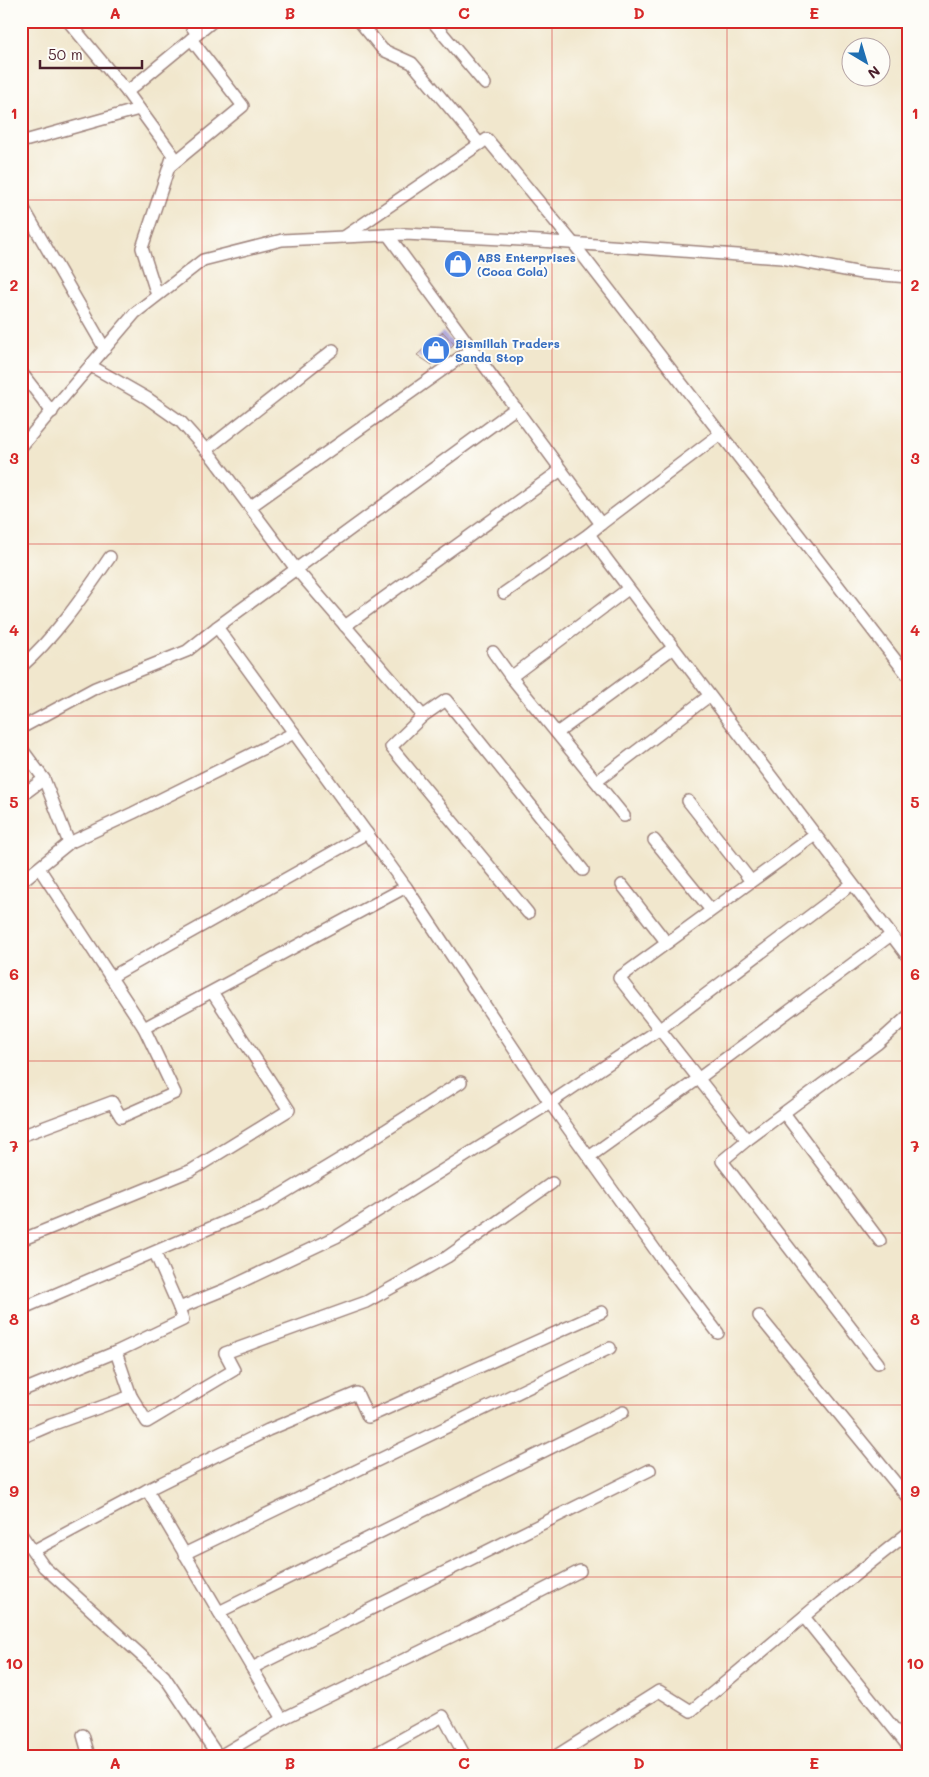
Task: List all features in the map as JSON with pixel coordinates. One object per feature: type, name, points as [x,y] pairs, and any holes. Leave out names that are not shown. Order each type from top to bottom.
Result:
[{"type":"street","points":[[68,21],[127,92],[172,155],[142,248],[157,295]]},
{"type":"street","points":[[169,167],[243,106],[194,36],[188,21]]},
{"type":"street","points":[[127,92],[213,21]]},
{"type":"street","points":[[359,21],[383,50],[412,63],[480,144]]},
{"type":"street","points":[[432,21],[485,84]]},
{"type":"street","points":[[21,142],[139,109]]},
{"type":"street","points":[[344,237],[487,139],[573,243],[908,676]]},
{"type":"street","points":[[21,199],[24,209],[105,349]]},
{"type":"street","points":[[21,447],[135,313],[157,295],[203,260],[282,240],[405,234],[573,243],[782,258],[860,273],[908,277]]},
{"type":"street","points":[[388,235],[601,524]]},
{"type":"street","points":[[250,507],[472,349]]},
{"type":"street","points":[[206,450],[332,350]]},
{"type":"street","points":[[91,366],[147,398],[180,422],[206,450],[296,569],[423,716]]},
{"type":"street","points":[[21,372],[52,412]]},
{"type":"street","points":[[21,728],[95,688],[187,651],[516,408]]},
{"type":"street","points":[[504,593],[589,534],[720,434]]},
{"type":"street","points":[[345,626],[561,470]]},
{"type":"street","points":[[589,534],[628,589],[908,957]]},
{"type":"street","points":[[21,667],[35,655],[70,614],[110,557]]},
{"type":"street","points":[[510,677],[628,589]]},
{"type":"street","points":[[217,627],[406,887],[550,1103],[718,1333]]},
{"type":"street","points":[[557,734],[673,648]]},
{"type":"street","points":[[493,652],[510,677],[624,816]]},
{"type":"street","points":[[597,781],[709,696]]},
{"type":"street","points":[[528,913],[391,747],[423,716],[446,700],[583,870]]},
{"type":"street","points":[[21,882],[69,843],[134,813],[294,733]]},
{"type":"street","points":[[21,748],[44,779],[69,843]]},
{"type":"street","points":[[21,796],[44,779]]},
{"type":"street","points":[[688,801],[751,882]]},
{"type":"street","points":[[111,977],[367,833]]},
{"type":"street","points":[[747,1140],[619,978],[815,835]]},
{"type":"street","points":[[654,840],[711,910]]},
{"type":"street","points":[[21,1136],[112,1102],[122,1117],[175,1093],[144,1028],[39,868]]},
{"type":"street","points":[[179,1308],[226,1289],[336,1237],[550,1103],[660,1029],[852,884]]},
{"type":"street","points":[[622,885],[666,943]]},
{"type":"street","points":[[144,1028],[406,887]]},
{"type":"street","points":[[589,1157],[698,1079],[891,935]]},
{"type":"street","points":[[21,1240],[192,1170],[289,1110],[212,992]]},
{"type":"street","points":[[878,1364],[722,1161],[747,1140],[878,1043],[908,1016]]},
{"type":"street","points":[[21,1309],[264,1205],[461,1082]]},
{"type":"street","points":[[784,1113],[880,1241]]},
{"type":"street","points":[[116,1352],[131,1396],[147,1422],[234,1370],[225,1353],[366,1302],[447,1257],[552,1184]]},
{"type":"street","points":[[21,1391],[116,1352],[183,1320],[155,1253]]},
{"type":"street","points":[[33,1551],[147,1490],[268,1430],[357,1394],[368,1417],[602,1312]]},
{"type":"street","points":[[758,1316],[908,1498]]},
{"type":"street","points":[[184,1554],[610,1348]]},
{"type":"street","points":[[21,1438],[131,1396]]},
{"type":"street","points":[[219,1612],[623,1412]]},
{"type":"street","points":[[252,1668],[650,1470]]},
{"type":"street","points":[[147,1490],[282,1719]]},
{"type":"street","points":[[556,1756],[659,1691],[691,1711],[908,1533]]},
{"type":"street","points":[[21,1534],[44,1567],[164,1676],[219,1756],[282,1719],[483,1621],[580,1571]]},
{"type":"street","points":[[804,1617],[908,1746]]},
{"type":"street","points":[[371,1756],[443,1716],[465,1756]]},
{"type":"street","points":[[83,1735],[89,1756]]},
{"type":"building","name":"Bismillah Traders Sanda Stop","points":[[443,332],[454,344],[432,365],[417,355]]},
{"type":"place","name":"ABS Enterprises (Coca Cola)","points":[[458,264]]},
{"type":"place","name":"Bismillah Traders Sanda Stop","points":[[436,350]]}]
